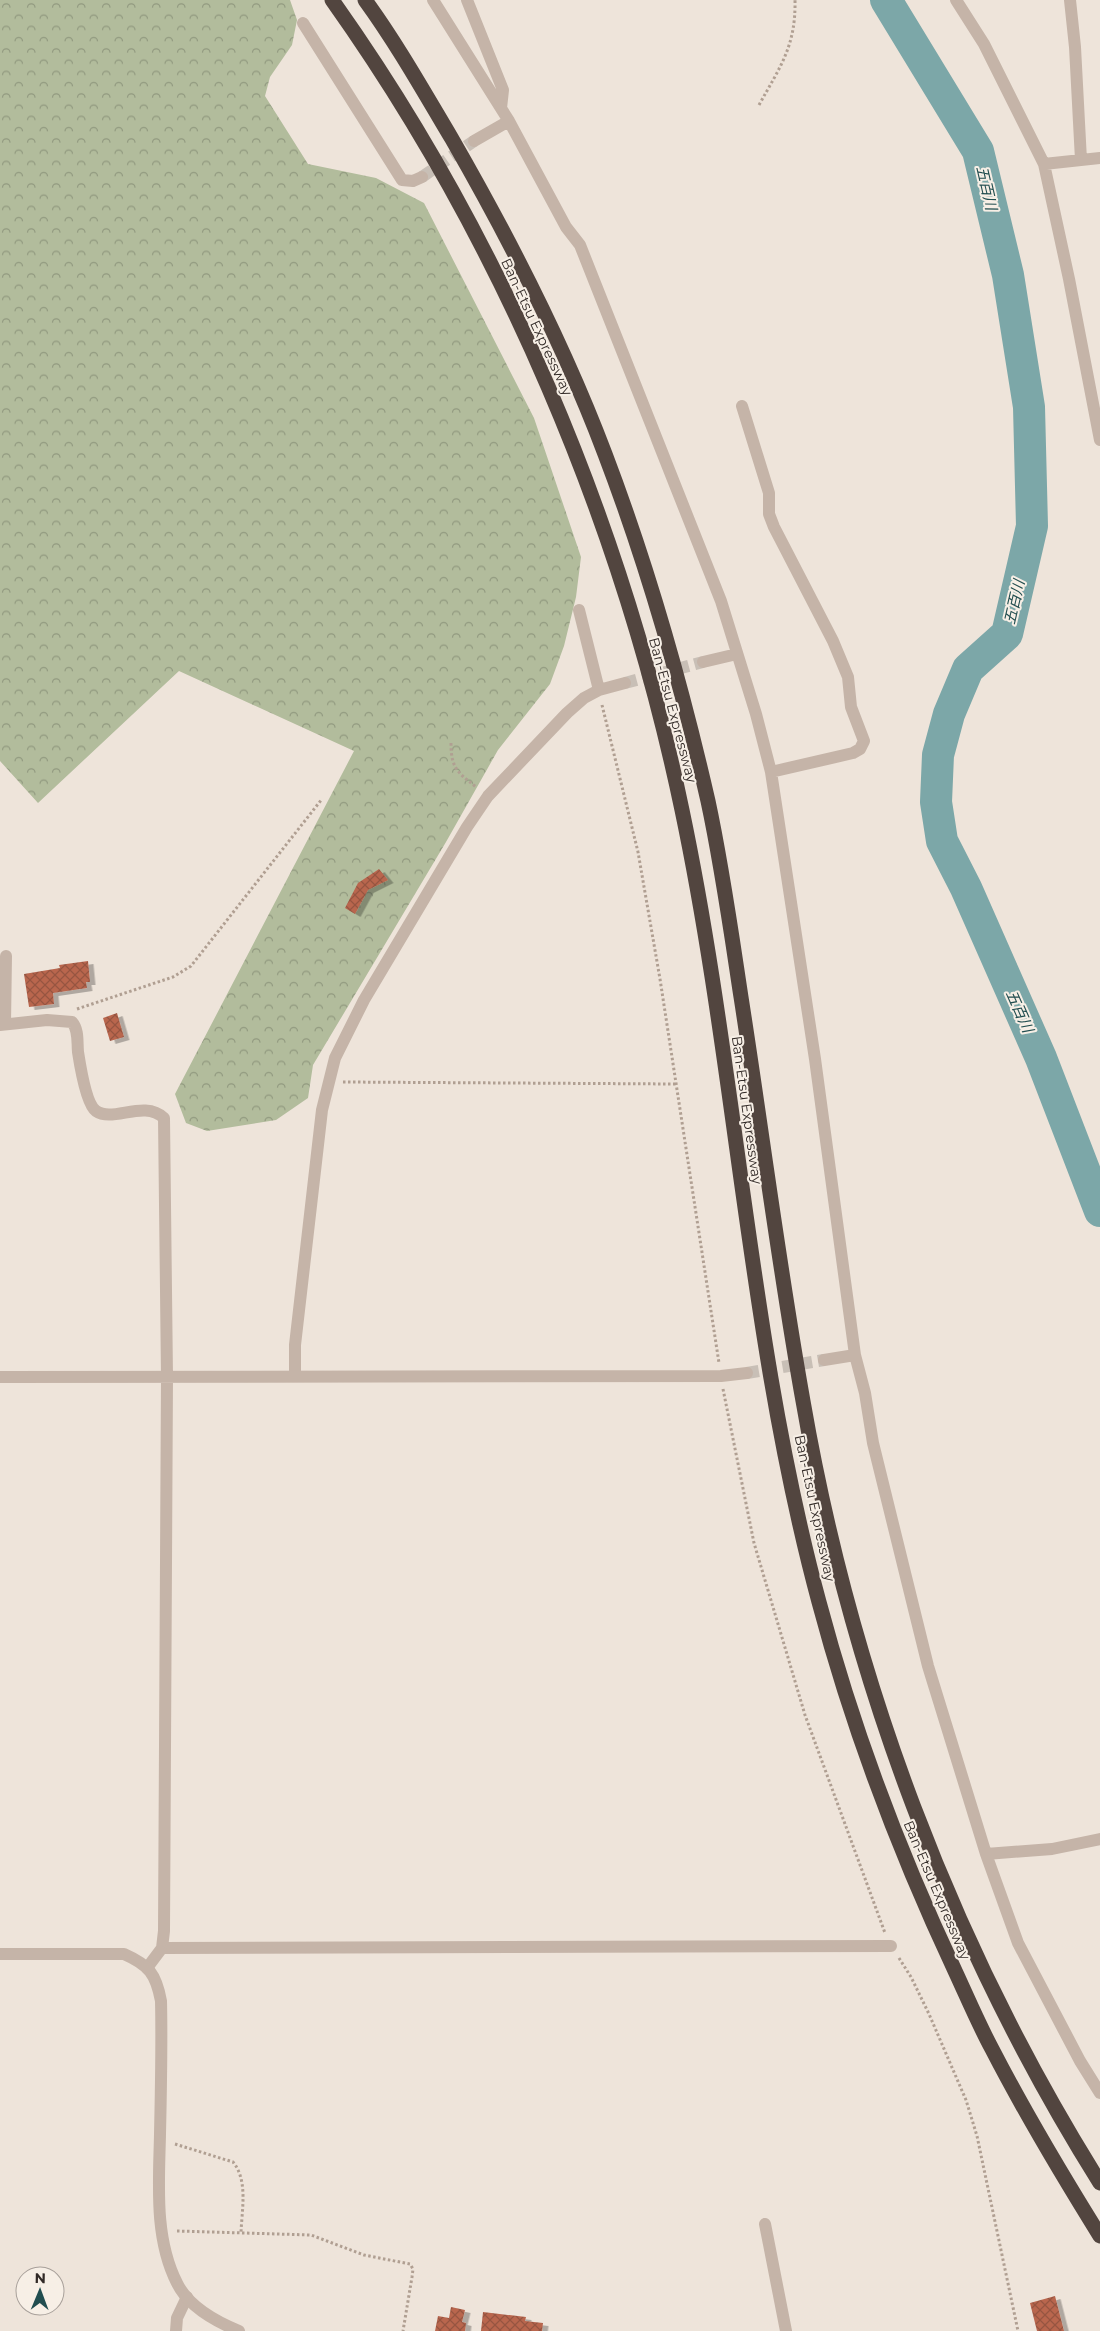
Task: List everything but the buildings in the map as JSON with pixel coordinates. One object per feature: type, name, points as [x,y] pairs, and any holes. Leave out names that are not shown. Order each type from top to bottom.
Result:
[{"type":"highway","name":"Ban-Etsu Expressway","points":[[332,0],[407,116],[474,231],[533,353],[576,454],[612,550],[653,688],[682,808],[719,1027],[757,1296],[798,1515],[819,1602],[861,1740],[891,1826],[927,1913],[989,2044],[1048,2152],[1100,2236]]},
{"type":"highway","name":"Ban-Etsu Expressway","points":[[365,0],[429,100],[498,219],[556,339],[582,398],[604,449],[638,543],[679,682],[708,805],[727,905],[785,1294],[804,1408],[845,1594],[882,1723],[951,1899],[1014,2035],[1071,2137],[1100,2183]]},
{"type":"street","points":[[433,0],[509,121],[566,227],[580,246],[721,601],[771,772],[815,1059],[855,1355],[865,1393],[873,1443],[928,1666],[986,1854],[1018,1943],[1080,2060],[1100,2093]]},
{"type":"street","points":[[467,0],[503,90],[501,108]]},
{"type":"street","points":[[956,0],[984,44],[1044,164],[1069,279],[1100,440]]},
{"type":"street","points":[[1070,0],[1075,47],[1080,160]]},
{"type":"street","points":[[303,23],[402,180],[413,182],[422,176]]},
{"type":"street","points":[[474,141],[509,121]]},
{"type":"street","points":[[1044,164],[1100,158]]},
{"type":"street","points":[[742,406],[769,493],[770,514],[774,527],[848,677],[852,707],[864,741],[860,749],[853,753],[771,772]]},
{"type":"street","points":[[579,610],[599,690]]},
{"type":"street","points":[[703,662],[737,654]]},
{"type":"street","points":[[295,1376],[295,1345],[322,1110],[335,1058],[364,1000],[488,796],[567,713],[584,698],[599,690],[625,683]]},
{"type":"street","points":[[6,956],[3,1025],[47,1020],[67,1021],[76,1026],[78,1053],[84,1084],[93,1108],[97,1112],[105,1114],[151,1110],[164,1118],[167,1377],[164,1921],[162,1948],[147,1968]]},
{"type":"street","points":[[824,1360],[855,1355]]},
{"type":"street","points":[[0,1377],[721,1376],[747,1373]]},
{"type":"street","points":[[986,1854],[1052,1849],[1100,1839]]},
{"type":"street","points":[[162,1948],[891,1946]]},
{"type":"street","points":[[0,1954],[124,1954],[147,1968],[154,1976],[161,2001],[159,2199],[161,2230],[171,2270],[178,2285],[187,2297],[202,2310],[225,2325],[239,2331]]},
{"type":"street","points":[[765,2224],[786,2331]]},
{"type":"street","points":[[176,2331],[177,2318],[187,2297]]},
{"type":"path","points":[[759,105],[788,54],[796,19],[795,0]]},
{"type":"path","points":[[599,690],[638,852],[721,1376],[754,1543],[802,1705],[868,1891],[891,1946],[911,1977],[929,2014],[966,2100],[986,2174],[1018,2331]]},
{"type":"path","points":[[451,743],[451,762],[463,777],[488,796]]},
{"type":"path","points":[[67,1021],[78,1009],[173,977],[191,966],[322,799]]},
{"type":"path","points":[[328,1082],[676,1084]]},
{"type":"path","points":[[160,2140],[233,2162],[239,2169],[242,2186],[241,2232]]},
{"type":"path","points":[[161,2230],[311,2235],[364,2255],[410,2264],[413,2269],[403,2331]]},
{"type":"green space","points":[[0,0],[290,0],[297,20],[292,45],[270,77],[265,96],[308,164],[376,178],[424,203],[534,418],[581,557],[576,597],[564,646],[550,684],[498,750],[446,842],[313,1065],[308,1098],[276,1120],[207,1131],[186,1123],[175,1094],[354,751],[179,671],[38,803],[0,761]]},
{"type":"waterway","name":"五百川","points":[[886,0],[978,151],[1008,275],[1029,407],[1032,526],[1007,634],[968,669],[949,714],[938,755],[936,802],[942,841],[966,888],[1041,1058],[1100,1211]]},
{"type":"tunnel","points":[[422,177],[474,141]]},
{"type":"tunnel","points":[[625,683],[703,662]]},
{"type":"tunnel","points":[[747,1373],[824,1360]]}]
